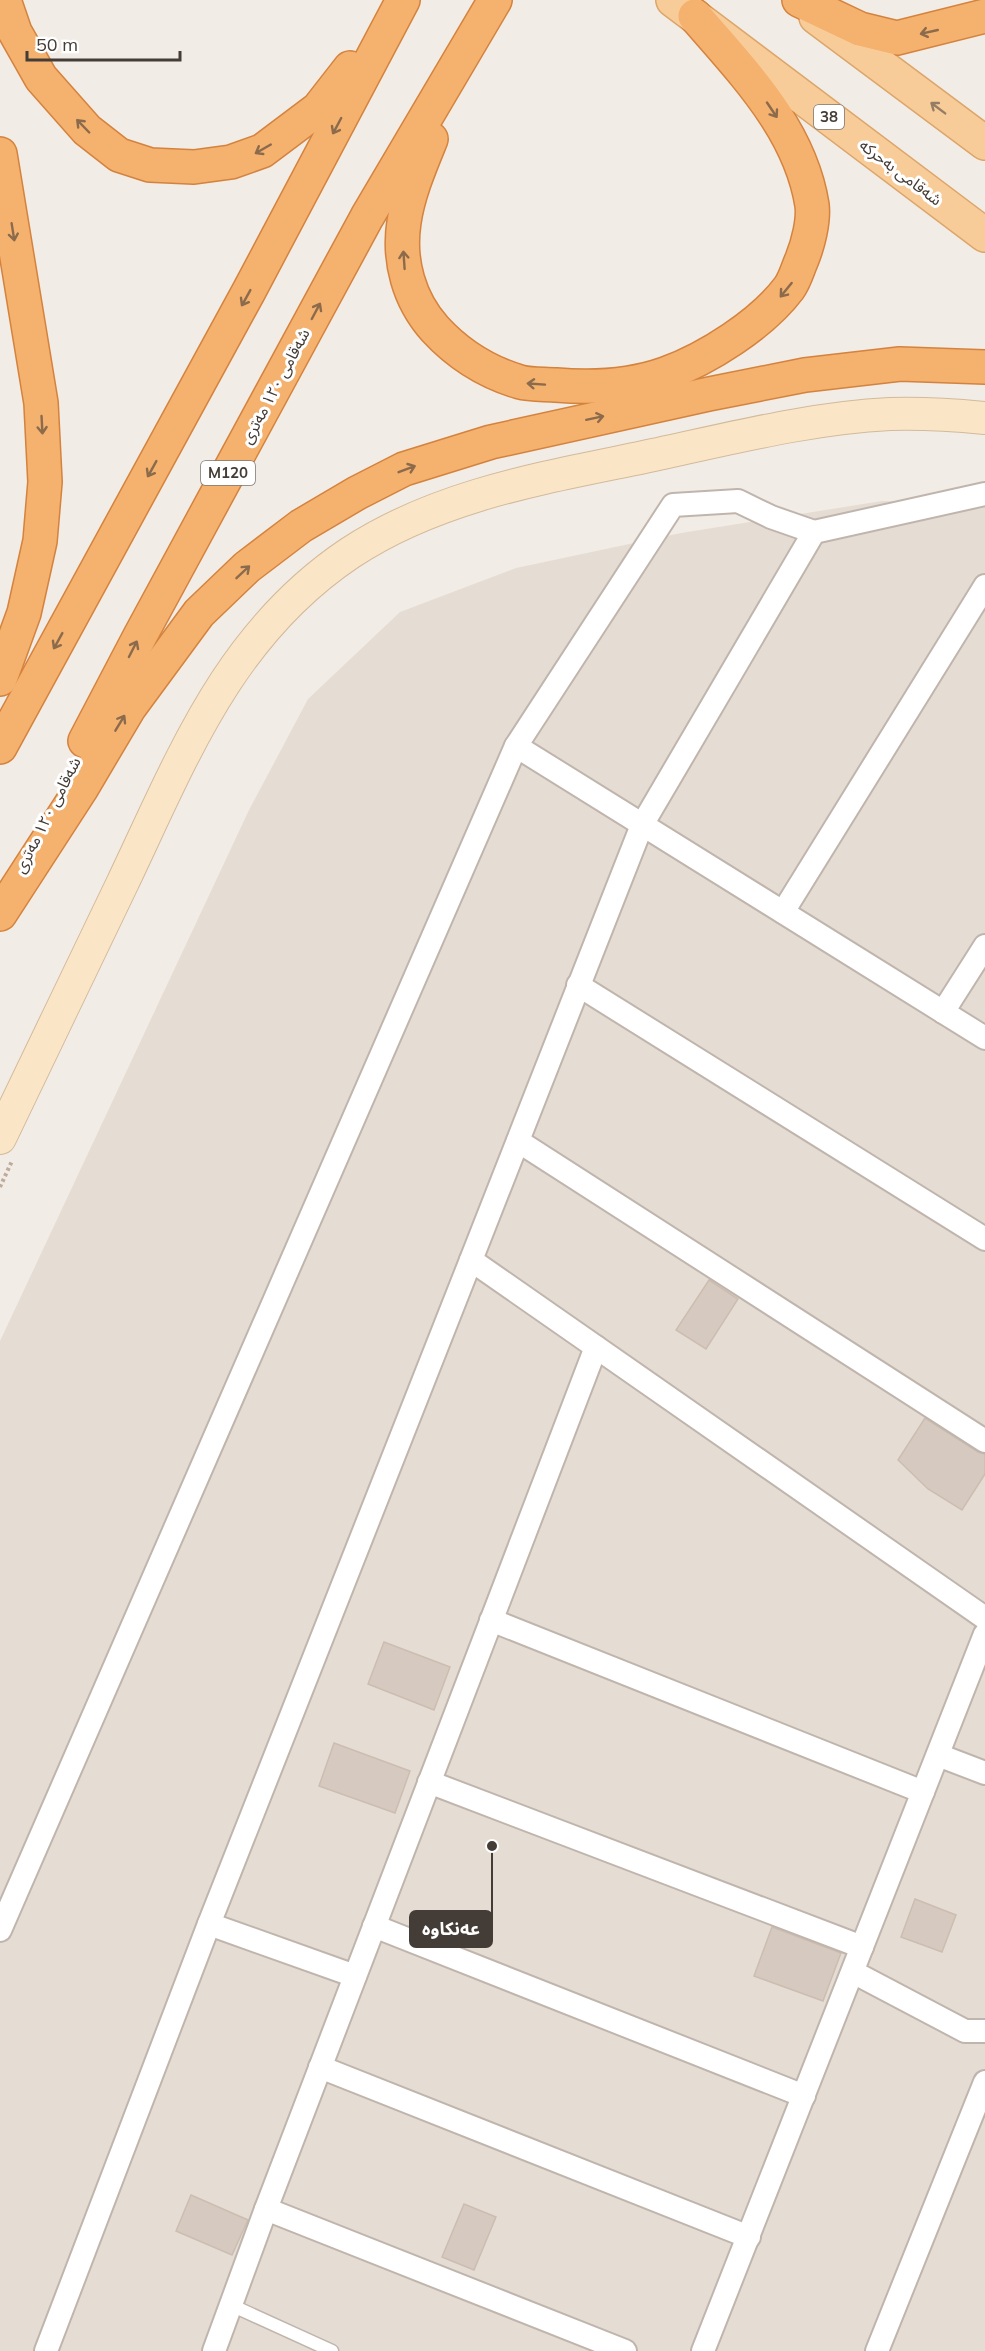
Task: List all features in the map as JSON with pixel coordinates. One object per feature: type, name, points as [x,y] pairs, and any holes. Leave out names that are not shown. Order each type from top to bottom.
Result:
[{"type":"highway","points":[[4,0],[15,32],[42,78],[87,130],[119,155],[150,165],[194,167],[231,162],[262,151],[318,109],[402,0]]},
{"type":"highway","points":[[0,747],[249,291],[402,0]]},
{"type":"highway","name":"شەقامی ١٢٠ مەتری","points":[[0,906],[145,626],[327,290],[367,217],[495,0]]},
{"type":"highway","points":[[799,0],[860,29],[897,38],[985,16]]},
{"type":"highway","points":[[467,45],[413,185],[404,223],[404,265],[412,294],[429,322],[449,344],[472,362],[493,372],[522,383],[577,387],[612,385],[665,374],[715,351],[753,325],[790,288],[807,247],[812,207],[802,168],[788,135],[759,91],[684,8]]},
{"type":"highway","points":[[0,154],[41,403],[45,482],[40,541],[24,613],[0,679]]},
{"type":"highway","points":[[0,914],[81,789],[129,708],[200,613],[247,567],[301,526],[357,493],[404,469],[491,442],[709,394],[805,375],[900,364],[985,367]]},
{"type":"main road","points":[[794,0],[985,143]]},
{"type":"main road","name":"شەقامی بەحرکە","points":[[684,8],[985,235]]},
{"type":"street","points":[[0,1138],[199,725],[244,653],[291,600],[320,575],[352,552],[421,516],[494,490],[801,425],[889,414],[985,418]]},
{"type":"street","points":[[0,1930],[516,746],[673,505],[738,501],[771,517],[814,532],[985,494]]},
{"type":"street","points":[[46,2351],[209,1924],[642,825],[814,532]]},
{"type":"street","points":[[783,912],[985,586]]},
{"type":"street","points":[[516,746],[985,1038]]},
{"type":"street","points":[[943,1012],[985,946]]},
{"type":"street","points":[[578,985],[985,1239]]},
{"type":"street","points":[[518,1141],[985,1441]]},
{"type":"street","points":[[471,1260],[985,1618]]},
{"type":"street","points":[[214,2351],[320,2067],[596,1347]]},
{"type":"street","points":[[491,1620],[923,1792]]},
{"type":"street","points":[[703,2351],[985,1634]]},
{"type":"street","points":[[938,1755],[985,1773]]},
{"type":"street","points":[[429,1782],[862,1947]]},
{"type":"street","points":[[209,1924],[355,1976]]},
{"type":"street","points":[[374,1926],[804,2096]]},
{"type":"street","points":[[853,1972],[966,2031],[985,2031]]},
{"type":"street","points":[[320,2067],[749,2237]]},
{"type":"street","points":[[876,2351],[985,2082]]},
{"type":"street","points":[[266,2209],[625,2351]]},
{"type":"lane","points":[[231,2305],[332,2351]]},
{"type":"shaded area","points":[[882,501],[985,503],[985,2351],[0,2351],[0,1341],[249,810],[308,699],[400,612],[516,568],[681,533]]},
{"type":"building","points":[[709,1280],[738,1299],[706,1349],[676,1330]]},
{"type":"building","points":[[925,1418],[978,1452],[985,1454],[985,1474],[962,1510],[928,1489],[898,1460]]},
{"type":"building","points":[[384,1642],[450,1667],[434,1710],[368,1684]]},
{"type":"building","points":[[334,1743],[410,1771],[395,1813],[319,1786]]},
{"type":"building","points":[[915,1899],[956,1915],[942,1952],[901,1937]]},
{"type":"building","points":[[772,1927],[841,1953],[823,2001],[754,1976]]},
{"type":"building","points":[[191,2195],[248,2220],[232,2255],[176,2231]]},
{"type":"building","points":[[464,2204],[496,2217],[474,2270],[442,2257]]},
{"type":"place","name":"عەنکاوە","points":[[492,1846]]}]
